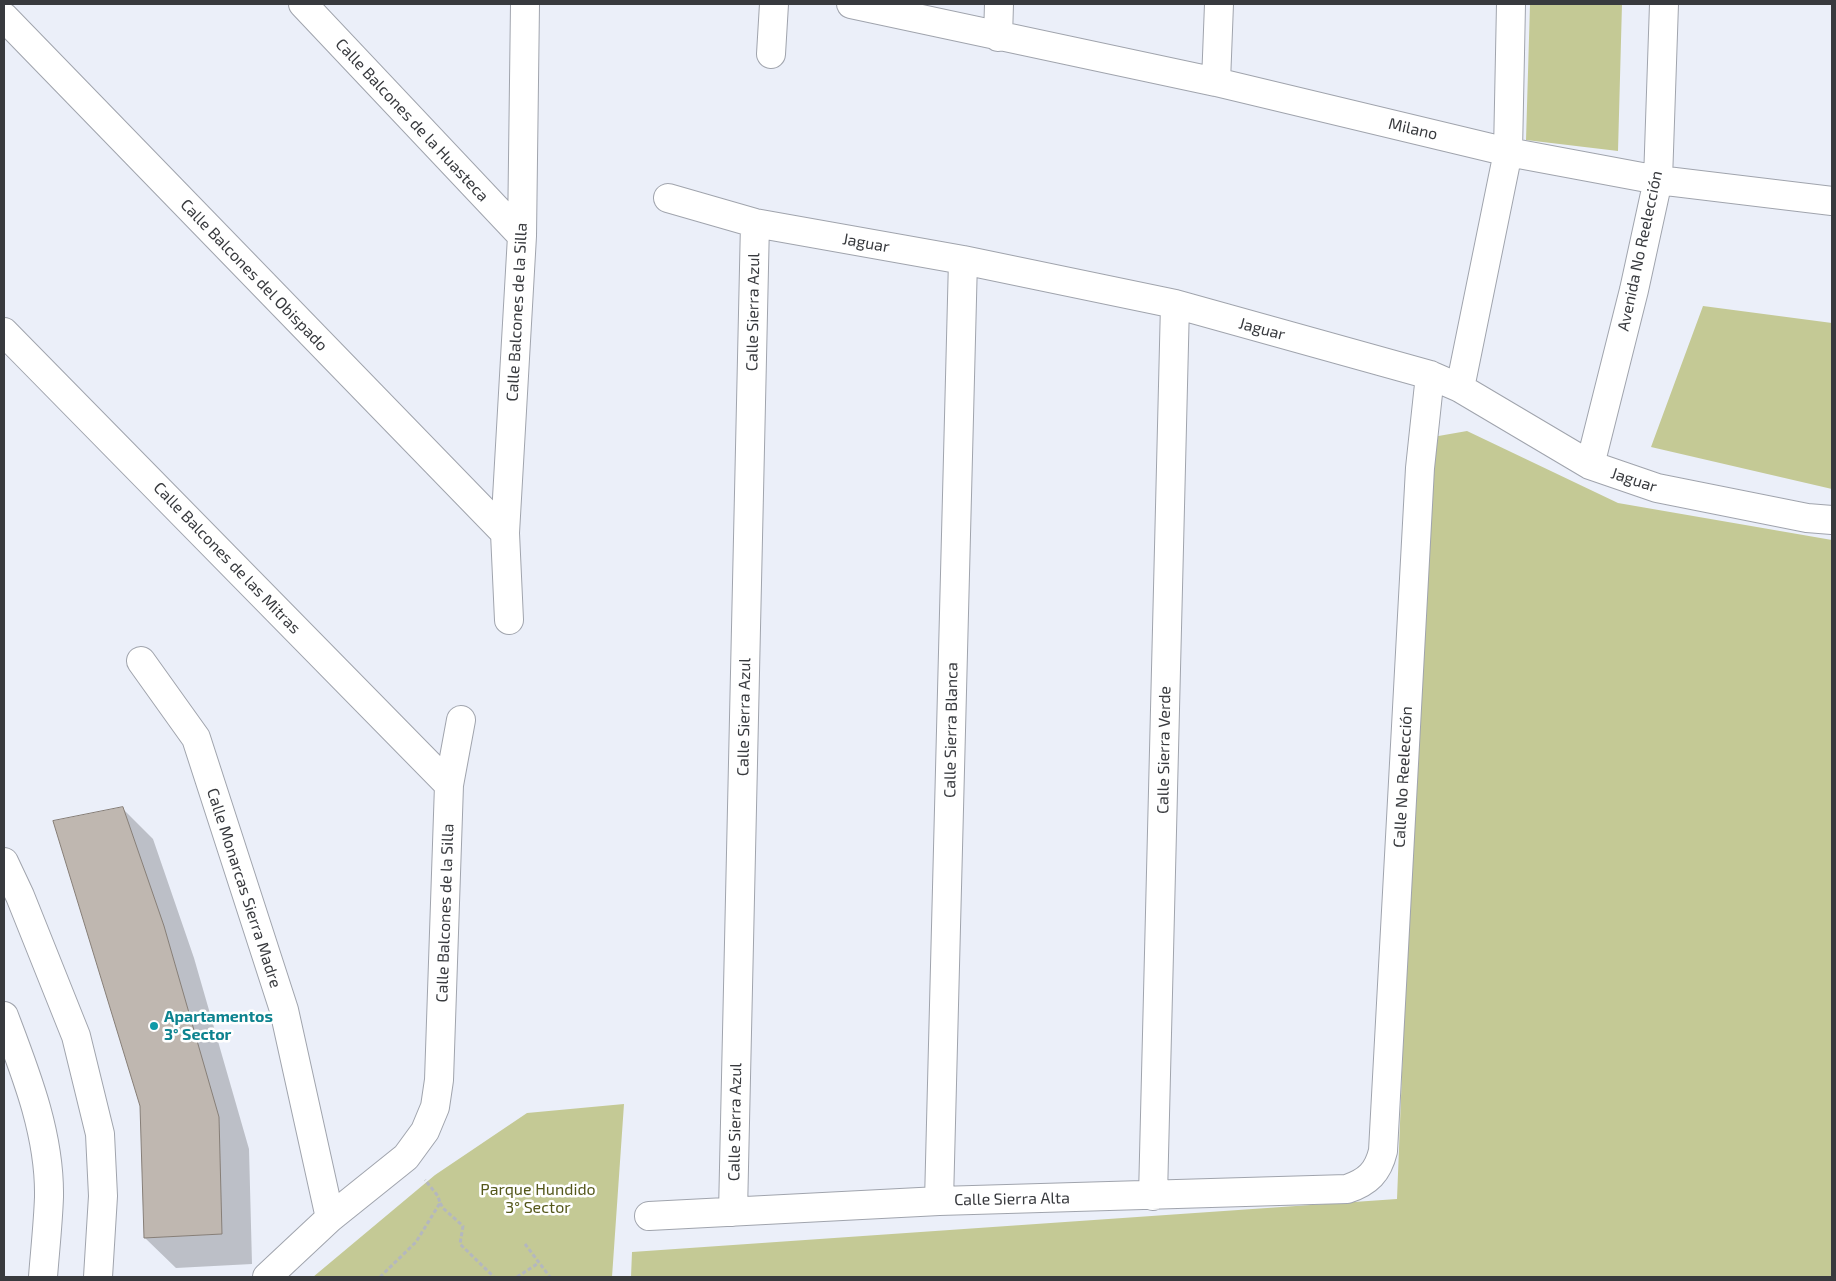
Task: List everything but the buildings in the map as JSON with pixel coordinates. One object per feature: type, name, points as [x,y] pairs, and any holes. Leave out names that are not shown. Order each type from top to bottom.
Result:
[{"type":"street","name":"Calle Balcones de la Huasteca","points":[[302,4],[522,236]]},
{"type":"street","name":"Calle Balcones de la Silla","points":[[509,620],[505,533],[522,236],[525,4]]},
{"type":"street","points":[[771,54],[774,4]]},
{"type":"street","name":"Milano","points":[[851,4],[998,37],[1216,82],[1508,152],[1658,180],[1832,202]]},
{"type":"street","points":[[998,37],[999,4]]},
{"type":"street","points":[[1216,82],[1219,4]]},
{"type":"street","points":[[1460,388],[1508,152],[1511,4]]},
{"type":"street","name":"Avenida No Reelección","points":[[1590,465],[1634,290],[1658,180],[1664,4]]},
{"type":"street","name":"Calle Balcones del Obispado","points":[[4,17],[505,533]]},
{"type":"street","name":"Jaguar","points":[[668,198],[756,223],[963,260],[1175,304],[1430,375],[1460,388],[1590,465],[1657,488],[1807,518],[1832,520]]},
{"type":"street","name":"Calle Sierra Azul","points":[[733,1212],[756,223]]},
{"type":"street","name":"Calle Sierra Blanca","points":[[939,1201],[963,260]]},
{"type":"street","name":"Calle Sierra Verde","points":[[1153,1196],[1175,304]]},
{"type":"street","name":"Calle Balcones de las Mitras","points":[[4,332],[449,785]]},
{"type":"street","name":"Calle No Reelección","points":[[1372,1176],[1380,1165],[1383,1151],[1420,468],[1430,375]]},
{"type":"street","name":"Calle Monarcas Sierra Madre","points":[[141,661],[196,738],[284,1010],[330,1218]]},
{"type":"street","name":"Calle Balcones de la Silla","points":[[267,1277],[330,1218],[406,1157],[425,1131],[435,1107],[440,1080],[449,785],[461,720]]},
{"type":"street","points":[[4,862],[20,896],[76,1036],[100,1134],[103,1196],[98,1277]]},
{"type":"street","points":[[4,1016],[31,1087],[44,1147],[49,1196],[43,1277]]},
{"type":"street","name":"Calle Sierra Alta","points":[[649,1216],[939,1201],[1347,1189],[1361,1184],[1372,1176]]},
{"type":"path","points":[[406,1157],[438,1196],[444,1210],[463,1226],[460,1244],[494,1277]]},
{"type":"path","points":[[380,1277],[416,1242],[440,1203]]},
{"type":"path","points":[[525,1244],[537,1264],[550,1277]]},
{"type":"path","points":[[518,1277],[537,1264]]},
{"type":"green space","points":[[1530,4],[1622,4],[1618,151],[1526,140]]},
{"type":"green space","points":[[1703,306],[1832,323],[1832,489],[1651,447]]},
{"type":"green space","points":[[1467,431],[1618,503],[1832,540],[1832,1277],[631,1277],[632,1252],[1397,1199],[1427,438]]},
{"type":"green space","name":"Parque Hundido 3° Sector","points":[[624,1104],[612,1277],[313,1277],[435,1175],[527,1113]]},
{"type":"place","name":"Apartamentos 3° Sector","points":[[154,1026]]}]
